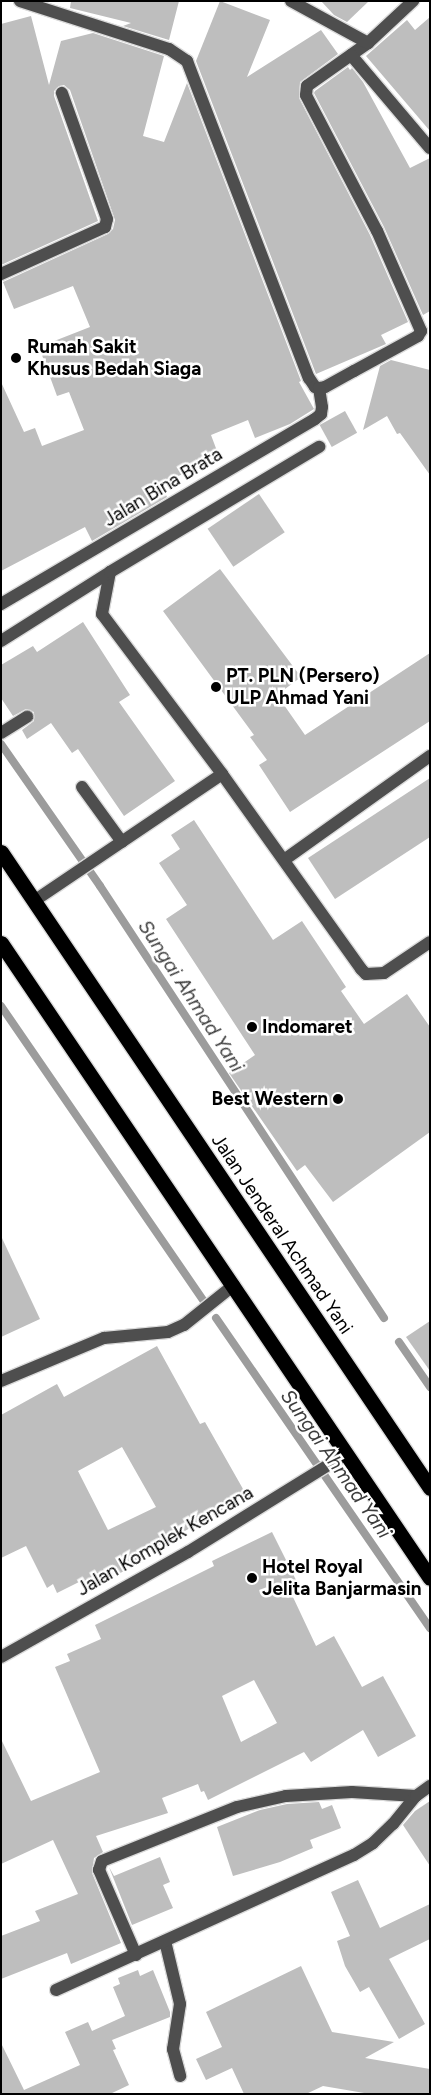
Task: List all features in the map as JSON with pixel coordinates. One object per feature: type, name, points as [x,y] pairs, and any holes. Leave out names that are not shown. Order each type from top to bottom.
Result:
[{"type":"highway","name":"Jalan Jenderal Achmad Yani","points":[[1,852],[430,1488]]},
{"type":"highway","points":[[1,944],[430,1578]]},
{"type":"street","points":[[20,1],[169,49],[187,61],[308,378],[314,387],[319,388],[325,387],[418,336],[421,331],[377,231],[306,95],[307,86],[368,43],[413,1]]},
{"type":"street","points":[[291,1],[368,43]]},
{"type":"street","points":[[351,55],[430,148]]},
{"type":"street","points":[[1,274],[105,227],[107,219],[62,93]]},
{"type":"street","name":"Jalan Bina Brata","points":[[1,604],[314,419],[321,414],[322,406],[319,388]]},
{"type":"street","points":[[1,641],[110,572],[319,447]]},
{"type":"street","points":[[110,572],[102,614],[222,774],[366,974],[384,973],[430,942]]},
{"type":"street","points":[[4,732],[28,716]]},
{"type":"street","points":[[284,860],[430,756]]},
{"type":"street","points":[[34,901],[222,774]]},
{"type":"street","points":[[82,788],[122,842]]},
{"type":"street","points":[[1,1381],[104,1338],[168,1332],[184,1325],[234,1286]]},
{"type":"street","name":"Jalan Komplek Kencana","points":[[1,1657],[188,1552],[346,1454]]},
{"type":"street","points":[[56,1990],[354,1855],[373,1843],[394,1824],[416,1796],[430,1786]]},
{"type":"street","points":[[136,1955],[99,1870],[102,1861],[237,1808],[286,1796],[352,1792],[416,1796]]},
{"type":"street","points":[[165,1941],[180,2004],[173,2048],[180,2076]]},
{"type":"building","points":[[71,1],[179,1],[169,40],[123,26],[131,23],[70,8]]},
{"type":"building","points":[[220,1],[270,20],[247,77],[321,30],[338,54],[300,82],[299,98],[370,235],[408,322],[381,335],[386,344],[316,374],[196,61]]},
{"type":"building","points":[[321,1],[369,1],[347,22],[334,15]]},
{"type":"building","points":[[31,16],[49,85],[61,41],[93,33],[164,56],[143,136],[164,142],[187,83],[301,381],[299,382],[314,409],[290,424],[255,438],[248,420],[211,435],[220,459],[161,483],[167,497],[92,541],[85,527],[1,571],[1,382],[24,432],[35,428],[42,446],[84,430],[69,392],[57,396],[39,347],[90,327],[73,286],[14,309],[3,282],[108,234],[113,229],[115,220],[70,90],[64,85],[59,86],[54,91],[54,96],[98,221],[1,265],[1,24]]},
{"type":"building","points":[[430,17],[430,131],[366,56],[407,20],[415,30]]},
{"type":"building","points":[[348,67],[350,70],[352,68],[363,82],[410,168],[430,158],[430,311],[423,315],[384,227],[314,93]]},
{"type":"building","points":[[391,360],[430,370],[430,475],[400,433],[397,434],[387,416],[363,430],[380,366]]},
{"type":"building","points":[[345,411],[357,433],[332,447],[320,425]]},
{"type":"building","points":[[259,494],[285,532],[233,567],[208,529]]},
{"type":"building","points":[[220,569],[301,677],[277,695],[305,735],[430,653],[430,721],[290,812],[259,765],[267,760],[250,737],[254,735],[163,611]]},
{"type":"building","points":[[83,622],[130,695],[119,702],[175,781],[124,816],[78,749],[72,753],[51,723],[27,739],[22,730],[34,721],[34,712],[26,709],[13,716],[1,698],[1,665],[33,646],[37,652]]},
{"type":"building","points":[[430,778],[430,837],[335,899],[308,858]]},
{"type":"building","points":[[194,820],[273,940],[302,921],[346,987],[341,991],[364,1024],[407,994],[430,1027],[430,1132],[333,1202],[305,1165],[297,1171],[229,1073],[255,1055],[166,919],[187,905],[159,863],[180,849],[171,835]]},
{"type":"building","points":[[1,1236],[40,1319],[1,1337]]},
{"type":"building","points":[[430,1321],[430,1371],[406,1337]]},
{"type":"building","points":[[157,1346],[200,1424],[205,1422],[247,1496],[144,1554],[147,1560],[85,1590],[81,1581],[57,1593],[53,1584],[47,1588],[26,1546],[1,1558],[1,1415],[57,1384],[64,1397]],"holes":[[[122,1447],[156,1507],[108,1530],[78,1471]]]},
{"type":"building","points":[[272,1532],[301,1590],[292,1595],[316,1646],[334,1636],[362,1687],[383,1676],[416,1736],[378,1757],[363,1730],[311,1762],[304,1752],[208,1800],[204,1791],[201,1792],[198,1784],[162,1798],[168,1813],[96,1836],[103,1852],[94,1858],[92,1873],[121,1943],[71,1964],[67,1953],[1,1979],[1,1936],[40,1921],[35,1911],[78,1894],[53,1840],[1,1864],[1,1739],[31,1801],[100,1772],[55,1667],[70,1661],[67,1654],[101,1639],[95,1625],[214,1566],[212,1561]],"holes":[[[254,1680],[277,1723],[241,1742],[222,1696]]]},
{"type":"building","points":[[430,1801],[430,1866],[403,1825],[415,1811]]},
{"type":"building","points":[[319,1802],[322,1809],[332,1805],[341,1828],[310,1840],[313,1848],[280,1862],[233,1876],[217,1827],[260,1810],[287,1804]]},
{"type":"building","points":[[160,1857],[170,1882],[163,1885],[173,1908],[132,1925],[109,1867],[114,1876]]},
{"type":"building","points":[[358,1880],[380,1928],[430,1904],[430,1939],[389,1959],[425,2024],[399,2039],[369,1987],[360,1992],[345,1966],[337,1941],[350,1936],[331,1892]]},
{"type":"building","points":[[301,1966],[332,2032],[394,2042],[365,2058],[430,2069],[430,2094],[370,2094],[323,2086],[306,2094],[244,2094],[232,2068],[206,2080],[196,2059],[222,2047],[206,2012]]},
{"type":"building","points":[[138,1970],[140,1976],[153,1970],[170,2012],[170,2017],[112,2040],[116,2049],[113,2050],[129,2085],[110,2094],[1,2094],[1,2043],[24,2090],[80,2065],[65,2032],[88,2022],[92,2031],[125,2016],[113,1987],[120,1984],[118,1978]]},
{"type":"waterway","name":"Sungai Ahmad Yani","points":[[1,744],[100,886],[384,1318]]},
{"type":"waterway","name":"Sungai Ahmad Yani","points":[[1,1006],[205,1303]]},
{"type":"waterway","name":"Sungai Ahmad Yani","points":[[216,1318],[430,1628]]},
{"type":"waterway","name":"Sungai Ahmad Yani","points":[[399,1342],[430,1387]]},
{"type":"place","name":"Rumah Sakit Khusus Bedah Siaga","points":[[16,358]]},
{"type":"place","name":"PT. PLN (Persero) ULP Ahmad Yani","points":[[216,687]]},
{"type":"place","name":"Indomaret","points":[[252,1027]]},
{"type":"place","name":"Best Western","points":[[338,1099]]},
{"type":"place","name":"Hotel Royal Jelita Banjarmasin","points":[[252,1578]]}]
